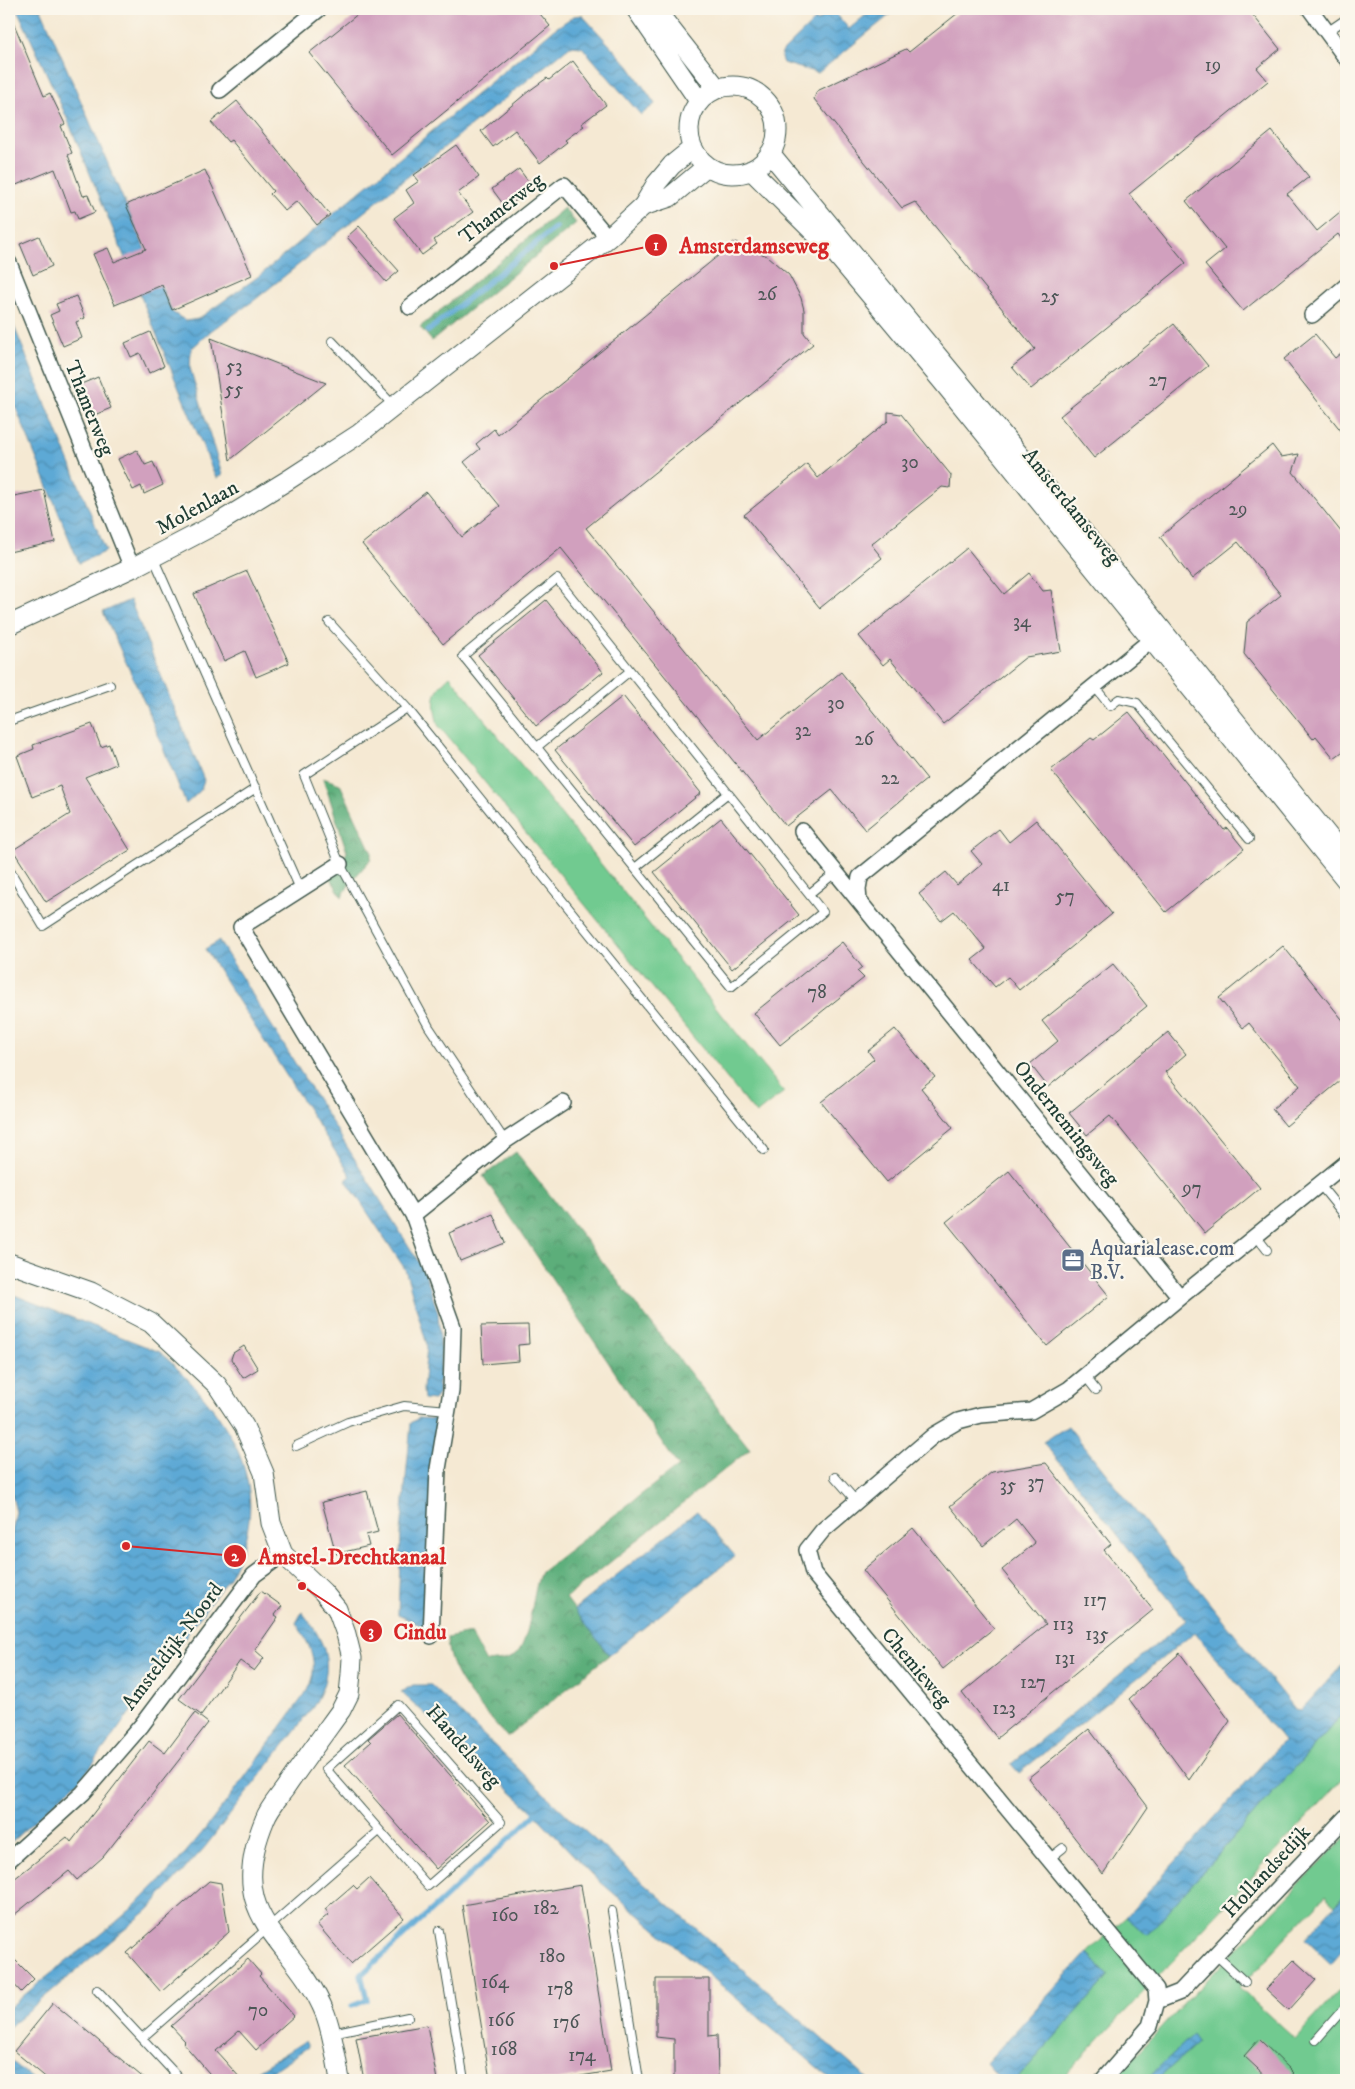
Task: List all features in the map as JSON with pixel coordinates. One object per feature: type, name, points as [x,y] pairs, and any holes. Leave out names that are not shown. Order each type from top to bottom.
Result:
[{"type":"street","points":[[220,90],[319,9]]},
{"type":"street","points":[[636,9],[699,101]]},
{"type":"street","points":[[655,9],[717,88]]},
{"type":"street","points":[[1310,9],[1346,58]]},
{"type":"street","points":[[744,87],[756,92],[767,102],[774,114],[776,127],[775,141],[770,153],[751,170],[729,173],[707,166],[693,148],[689,136],[689,124],[699,101],[717,88],[744,87]]},
{"type":"street","name":"Molenlaan","points":[[9,625],[132,568],[220,522],[359,434],[608,238],[643,206],[656,184],[672,165],[693,148]]},
{"type":"street","name":"Amsterdamseweg","points":[[770,153],[1344,851]]},
{"type":"street","name":"Molenlaan","points":[[643,206],[670,197],[707,166]]},
{"type":"street","name":"Amsterdamseweg","points":[[751,170],[835,253],[942,381],[1346,880]]},
{"type":"street","name":"Thamerweg","points":[[410,307],[564,185],[608,238]]},
{"type":"street","name":"Thamerweg","points":[[9,263],[132,568]]},
{"type":"street","points":[[1312,315],[1346,286]]},
{"type":"street","points":[[859,901],[858,888],[860,877],[1151,640]]},
{"type":"street","name":"Ondernemingsweg","points":[[802,831],[1180,1297]]},
{"type":"street","points":[[340,864],[241,927],[413,1215],[453,1326],[451,1391],[438,1469],[431,1636]]},
{"type":"street","points":[[413,1215],[505,1141],[563,1102]]},
{"type":"street","points":[[1180,1297],[1346,1163]]},
{"type":"street","points":[[9,1263],[91,1292],[151,1323],[217,1385],[244,1426],[264,1473],[272,1523],[283,1554],[323,1592],[337,1609],[346,1634],[352,1666],[349,1694],[342,1710],[265,1817],[253,1853],[252,1882],[257,1908],[267,1928],[309,1984],[325,2014],[340,2080]]},
{"type":"street","name":"Chemieweg","points":[[1158,2001],[1156,1989],[813,1573],[807,1550],[823,1530],[934,1435],[958,1421],[981,1415],[1031,1411],[1050,1402],[1085,1376],[1180,1297]]},
{"type":"street","name":"Amsteldijk-Noord","points":[[9,1860],[83,1793],[141,1726],[254,1575],[283,1554]]},
{"type":"street","name":"Hollandsedijk","points":[[1158,2001],[1180,1992],[1346,1817]]},
{"type":"street","points":[[1103,2080],[1150,2026],[1158,2001]]},
{"type":"lane","points":[[1327,32],[1346,19]]},
{"type":"lane","points":[[332,341],[394,406]]},
{"type":"lane","points":[[153,557],[300,889]]},
{"type":"lane","points":[[557,580],[823,912],[731,987],[537,747],[463,656],[557,580]]},
{"type":"lane","points":[[329,622],[407,708],[764,1150]]},
{"type":"lane","points":[[537,747],[630,671]]},
{"type":"lane","points":[[9,721],[110,685]]},
{"type":"lane","points":[[1094,686],[1110,706],[1119,699],[1137,702],[1248,839]]},
{"type":"lane","points":[[407,708],[304,775],[340,864],[429,1027],[505,1141]]},
{"type":"lane","points":[[9,869],[43,926],[256,788]]},
{"type":"lane","points":[[635,868],[728,792]]},
{"type":"lane","points":[[809,894],[836,872]]},
{"type":"lane","points":[[1320,1185],[1346,1218]]},
{"type":"lane","points":[[1256,1236],[1267,1250]]},
{"type":"lane","points":[[1085,1376],[1096,1390]]},
{"type":"lane","points":[[296,1446],[348,1422],[404,1406],[448,1410]]},
{"type":"lane","points":[[835,1477],[857,1502]]},
{"type":"lane","name":"Handelsweg","points":[[398,1705],[501,1822],[428,1886],[378,1830],[326,1769],[398,1705]]},
{"type":"lane","points":[[142,2038],[378,1830]]},
{"type":"lane","points":[[1050,1859],[1063,1848]]},
{"type":"lane","points":[[612,1910],[639,2080]]},
{"type":"lane","points":[[440,1931],[464,2080]]},
{"type":"lane","points":[[1216,1955],[1245,1982]]},
{"type":"lane","points":[[97,1990],[182,2080]]},
{"type":"lane","points":[[1316,2040],[1346,2006]]},
{"type":"lane","points":[[330,2034],[408,2017]]},
{"type":"green space","points":[[564,208],[576,223],[432,341],[420,327]]},
{"type":"green space","points":[[450,676],[784,1092],[756,1114],[438,725],[434,703],[435,698],[440,687]]},
{"type":"green space","points":[[323,778],[340,784],[371,851],[371,859],[350,883],[342,897],[329,876],[347,852]]},
{"type":"green space","points":[[516,1152],[750,1449],[566,1598],[609,1655],[507,1737],[468,1692],[460,1679],[453,1667],[447,1638],[470,1633],[486,1662],[507,1659],[517,1653],[526,1633],[541,1572],[678,1466],[483,1176]]},
{"type":"green space","points":[[1346,1710],[1346,1776],[1061,2080],[1016,2080],[1109,1976],[1087,1953],[1126,1917],[1147,1935]]},
{"type":"green space","points":[[1346,1836],[1346,1893],[1335,1905],[1325,1896],[1239,1988],[1295,2039],[1346,1983],[1346,2080],[1157,2080],[1198,2042],[1193,2036],[1145,2080],[1113,2080],[1174,2014]]},
{"type":"water","points":[[17,9],[41,9],[172,312],[186,321],[198,319],[259,276],[553,30],[574,16],[582,15],[629,66],[655,104],[641,115],[582,47],[570,46],[256,299],[212,330],[191,349],[190,368],[222,475],[216,478],[66,116]]},
{"type":"water","points":[[832,9],[849,29],[873,9],[897,9],[818,73],[783,63],[781,58],[782,52],[816,19],[818,21]]},
{"type":"water","points":[[9,314],[106,551],[79,563],[9,391]]},
{"type":"water","points":[[130,600],[204,780],[201,790],[186,804],[146,706],[103,612]]},
{"type":"water","points":[[219,941],[425,1272],[438,1313],[441,1353],[438,1395],[434,1400],[424,1399],[427,1345],[405,1269],[346,1180],[351,1176],[205,949]]},
{"type":"water","points":[[9,1293],[160,1352],[206,1400],[225,1427],[239,1454],[248,1483],[250,1513],[244,1544],[229,1577],[83,1777],[9,1844],[9,1547],[16,1512],[9,1483]]},
{"type":"water","points":[[418,1418],[438,1419],[424,1627],[398,1615],[401,1532],[411,1423]]},
{"type":"water","points":[[1068,1426],[1295,1710],[1300,1711],[1346,1661],[1346,1710],[1147,1935],[1126,1917],[1283,1741],[1195,1632],[1019,1773],[1011,1764],[1186,1620],[1043,1442]]},
{"type":"water","points":[[697,1511],[735,1556],[609,1655],[574,1609]]},
{"type":"water","points":[[302,1612],[318,1635],[326,1657],[325,1680],[313,1707],[205,1847],[149,1909],[9,2027],[9,2008],[130,1910],[179,1860],[223,1807],[305,1694],[313,1675],[313,1666],[310,1649],[296,1623]]},
{"type":"water","points":[[413,1685],[431,1685],[572,1820],[869,2080],[832,2080],[591,1874],[530,1809],[401,1692]]},
{"type":"water","points":[[1346,1893],[1346,1947],[1331,1964],[1305,1939]]},
{"type":"water","points":[[1087,1953],[1109,1976],[1016,2080],[1001,2080],[986,2063]]},
{"type":"water","points":[[1193,2035],[1198,2042],[1157,2080],[1145,2080]]},
{"type":"water","points":[[305,2041],[308,2047],[258,2080],[242,2080]]},
{"type":"water","points":[[9,2059],[34,2080],[19,2080],[9,2072]]},
{"type":"building","points":[[364,9],[536,9],[550,26],[392,155],[309,53]]},
{"type":"building","points":[[963,9],[1248,9],[1280,49],[1257,68],[1268,81],[1129,194],[1186,263],[1031,389],[1012,367],[1035,349],[915,202],[902,208],[814,99],[817,91],[906,49],[909,52]]},
{"type":"building","points":[[9,12],[44,96],[50,93],[65,124],[61,126],[72,153],[68,155],[83,196],[88,195],[95,212],[78,219],[75,211],[71,212],[55,169],[9,188]]},
{"type":"building","points":[[573,61],[606,105],[581,124],[584,126],[565,140],[567,142],[540,163],[515,130],[493,147],[481,131],[529,91],[547,78],[549,80]]},
{"type":"building","points":[[237,101],[330,215],[317,225],[297,201],[285,211],[270,194],[273,191],[231,140],[228,142],[211,122]]},
{"type":"building","points":[[1272,131],[1309,177],[1287,194],[1317,231],[1346,207],[1346,245],[1338,234],[1243,311],[1205,265],[1225,249],[1186,201]]},
{"type":"building","points":[[456,145],[479,177],[458,193],[473,212],[434,240],[437,244],[422,255],[394,218],[414,203],[406,190],[419,181],[414,175]]},
{"type":"building","points":[[519,169],[533,188],[506,208],[492,189]]},
{"type":"building","points":[[205,170],[252,275],[172,310],[162,285],[115,305],[93,254],[108,248],[114,262],[146,249],[126,205]]},
{"type":"building","points":[[359,226],[399,271],[386,282],[347,237]]},
{"type":"building","points":[[39,236],[52,266],[33,275],[20,244]]},
{"type":"building","points":[[735,242],[767,256],[789,275],[801,298],[804,310],[804,333],[813,344],[586,528],[758,740],[841,672],[927,779],[865,830],[832,790],[786,826],[561,548],[443,644],[362,544],[426,492],[462,537],[500,506],[464,462],[480,449],[476,444],[494,429],[498,435]]},
{"type":"building","points":[[76,296],[85,318],[76,322],[82,338],[63,346],[50,315],[59,311],[56,304]]},
{"type":"building","points":[[1174,324],[1208,366],[1094,458],[1060,416]]},
{"type":"building","points":[[150,332],[164,366],[149,373],[140,353],[131,357],[125,343]]},
{"type":"building","points":[[1315,334],[1335,358],[1346,349],[1346,437],[1284,359]]},
{"type":"building","points":[[211,338],[326,383],[230,460]]},
{"type":"building","points":[[98,377],[111,408],[92,416],[79,385]]},
{"type":"building","points":[[888,412],[901,414],[951,475],[950,488],[942,487],[871,544],[882,558],[820,608],[744,515],[807,464],[818,478],[888,421]]},
{"type":"building","points":[[1272,445],[1281,457],[1299,454],[1293,472],[1346,538],[1346,749],[1334,758],[1316,736],[1313,739],[1244,654],[1247,622],[1281,595],[1238,542],[1192,579],[1160,537]]},
{"type":"building","points":[[137,450],[145,465],[153,462],[163,485],[144,494],[141,486],[133,490],[118,459]]},
{"type":"building","points":[[44,490],[55,542],[9,552],[9,497]]},
{"type":"building","points":[[967,548],[1004,594],[1029,573],[1043,591],[1051,590],[1061,651],[1026,657],[943,724],[890,659],[883,665],[859,636]]},
{"type":"building","points":[[247,571],[289,663],[256,677],[245,651],[224,661],[194,594]]},
{"type":"building","points":[[546,600],[603,672],[536,726],[478,655]]},
{"type":"building","points":[[623,696],[701,793],[634,847],[555,750]]},
{"type":"building","points":[[1129,712],[1224,830],[1227,828],[1244,849],[1166,912],[1051,770],[1091,738],[1094,740]]},
{"type":"building","points":[[92,724],[101,747],[109,744],[116,764],[85,777],[130,850],[46,902],[13,850],[70,814],[60,786],[32,797],[17,756],[34,749],[33,745]]},
{"type":"building","points":[[721,818],[799,915],[732,969],[654,872]]},
{"type":"building","points":[[1036,820],[1112,914],[1019,990],[1008,977],[995,987],[972,960],[986,949],[954,911],[941,921],[919,894],[946,872],[957,885],[982,864],[971,851],[999,829],[1009,842]]},
{"type":"building","points":[[842,942],[862,967],[857,971],[864,978],[780,1045],[754,1013]]},
{"type":"building","points":[[1283,946],[1346,1024],[1346,1076],[1286,1126],[1272,1109],[1300,1086],[1249,1023],[1243,1028],[1219,998]]},
{"type":"building","points":[[1113,964],[1147,1006],[1048,1087],[1030,1064],[1058,1041],[1042,1021]]},
{"type":"building","points":[[895,1029],[935,1077],[921,1088],[953,1128],[887,1182],[821,1102],[874,1059],[868,1051]]},
{"type":"building","points":[[1168,1032],[1186,1054],[1165,1072],[1260,1188],[1205,1233],[1110,1116],[1087,1135],[1069,1113]]},
{"type":"building","points":[[1009,1171],[1109,1296],[1047,1346],[946,1222]]},
{"type":"building","points":[[493,1214],[505,1243],[460,1261],[449,1233]]},
{"type":"building","points":[[528,1325],[529,1344],[518,1345],[519,1361],[483,1364],[481,1326]]},
{"type":"building","points":[[244,1346],[258,1369],[243,1378],[231,1359],[233,1353]]},
{"type":"building","points":[[1046,1463],[1111,1544],[1104,1550],[1153,1610],[997,1738],[962,1693],[1046,1624],[1002,1570],[1035,1543],[1016,1519],[983,1546],[950,1506],[992,1472]]},
{"type":"building","points":[[367,1491],[378,1532],[366,1535],[369,1546],[336,1554],[322,1502]]},
{"type":"building","points":[[913,1528],[994,1628],[943,1669],[863,1570]]},
{"type":"building","points":[[261,1591],[282,1606],[275,1615],[278,1617],[255,1650],[264,1658],[254,1671],[240,1661],[201,1715],[179,1699]]},
{"type":"building","points":[[1180,1653],[1230,1721],[1189,1780],[1129,1699]]},
{"type":"building","points":[[195,1713],[208,1723],[103,1857],[77,1880],[69,1871],[9,1919],[9,1883],[67,1837],[71,1842],[149,1741],[165,1753]]},
{"type":"building","points":[[397,1714],[490,1821],[436,1869],[345,1765],[371,1742],[368,1739]]},
{"type":"building","points":[[1089,1729],[1148,1807],[1103,1874],[1028,1778]]},
{"type":"building","points":[[369,1878],[404,1918],[351,1964],[317,1924],[329,1914],[325,1909],[353,1885],[357,1889]]},
{"type":"building","points":[[209,1881],[221,1883],[229,1932],[161,1992],[127,1953]]},
{"type":"building","points":[[581,1885],[611,2071],[557,2080],[490,2080],[462,1905]]},
{"type":"building","points":[[9,1954],[34,1979],[21,1992],[9,1979]]},
{"type":"building","points":[[248,1959],[261,1974],[259,1976],[294,2016],[256,2050],[239,2031],[216,2051],[242,2080],[215,2080],[171,2026]]},
{"type":"building","points":[[1294,1960],[1316,1980],[1289,2010],[1266,1989]]},
{"type":"building","points":[[656,1979],[709,1979],[709,2036],[717,2035],[718,2079],[674,2079],[674,2039],[656,2037]]},
{"type":"building","points":[[53,2003],[146,2080],[49,2080],[14,2051]]},
{"type":"building","points":[[427,2025],[437,2080],[364,2080],[356,2038]]},
{"type":"building","points":[[1259,2039],[1294,2073],[1287,2080],[1270,2080],[1244,2056]]},
{"type":"waterway","points":[[428,331],[556,227]]},
{"type":"waterway","points":[[352,2006],[367,2000],[361,1975],[535,1815]]},
{"type":"place","name":"Amsterdamseweg","points":[[554,266]]},
{"type":"place","name":"Aquarialease.com B.V.","points":[[1073,1260]]},
{"type":"place","name":"Amstel-Drechtkanaal","points":[[126,1546]]},
{"type":"place","name":"Cindu","points":[[302,1586]]}]
